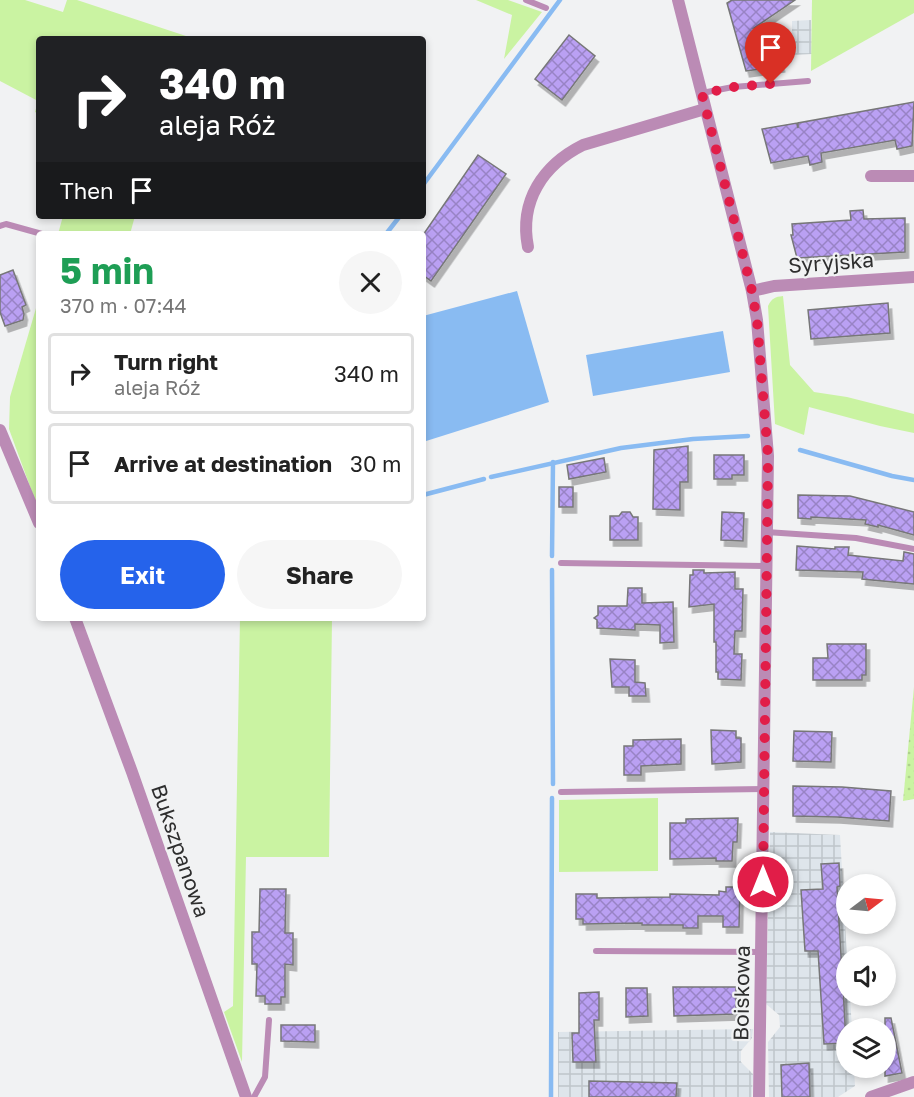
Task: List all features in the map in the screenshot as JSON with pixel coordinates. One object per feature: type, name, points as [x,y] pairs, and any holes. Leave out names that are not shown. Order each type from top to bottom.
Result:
[{"type":"street","name":"Boiskowa","points":[[678,0],[752,291],[757,320],[768,456],[759,1097]]},
{"type":"street","points":[[528,247],[526,226],[531,198],[547,171],[564,154],[583,145],[705,109]]},
{"type":"street","points":[[871,176],[914,176]]},
{"type":"street","name":"Syryjska","points":[[752,291],[774,286],[914,277]]},
{"type":"street","points":[[0,430],[36,516]]},
{"type":"street","name":"Bukszpanowa","points":[[76,621],[136,783],[246,1097]]},
{"type":"street","points":[[871,1097],[914,1082]]},
{"type":"lane","points":[[526,0],[546,8]]},
{"type":"lane","points":[[702,94],[733,87],[808,81]]},
{"type":"lane","points":[[0,226],[6,224],[36,232]]},
{"type":"lane","points":[[766,532],[856,538],[914,549]]},
{"type":"lane","points":[[561,563],[765,566]]},
{"type":"lane","points":[[561,792],[764,789]]},
{"type":"lane","points":[[596,951],[762,952]]},
{"type":"lane","points":[[254,1097],[265,1077],[269,1020]]},
{"type":"shaded area","points":[[811,20],[812,54],[792,55],[792,21]]},
{"type":"shaded area","points":[[770,832],[840,835],[842,874],[836,874],[836,934],[846,934],[846,946],[836,946],[836,1006],[851,1006],[851,1018],[836,1018],[836,1078],[855,1078],[855,1086],[838,1097],[769,1097],[768,1042],[780,1027],[779,1015],[766,1004]]},
{"type":"shaded area","points":[[753,1029],[752,1038],[741,1051],[741,1062],[753,1074],[752,1097],[558,1097],[558,1032]]},
{"type":"green space","points":[[0,0],[25,0],[63,12],[67,0],[77,0],[186,36],[36,36],[36,100],[0,81]]},
{"type":"green space","points":[[476,0],[508,0],[542,12],[504,59],[512,15]]},
{"type":"green space","points":[[812,0],[914,0],[914,13],[811,71]]},
{"type":"green space","points":[[62,219],[134,219],[131,231],[59,231]]},
{"type":"green space","points":[[783,296],[790,365],[814,392],[847,397],[914,414],[914,433],[809,407],[804,435],[775,424],[768,306],[774,298]]},
{"type":"green space","points":[[36,308],[36,503],[9,429],[10,397]]},
{"type":"green space","points":[[240,621],[332,621],[329,857],[246,857],[242,1062],[224,1012],[233,1006]]},
{"type":"green space","points":[[914,687],[914,799],[903,801]]},
{"type":"green space","points":[[658,798],[658,871],[559,872],[559,800]]},
{"type":"water","points":[[517,291],[549,402],[426,441],[426,315]]},
{"type":"water","points":[[723,331],[730,372],[593,396],[586,355]]},
{"type":"building","points":[[732,0],[795,0],[754,28],[771,28],[781,66],[746,71],[727,3]]},
{"type":"building","points":[[569,35],[595,56],[562,100],[535,79]]},
{"type":"building","points":[[914,102],[912,146],[897,149],[895,140],[821,153],[822,162],[810,165],[808,156],[771,163],[762,129],[797,123],[798,128],[798,123]]},
{"type":"building","points":[[478,155],[506,174],[431,281],[426,277],[426,231]]},
{"type":"building","points":[[863,210],[864,219],[905,218],[905,252],[797,258],[791,235],[793,235],[792,224],[851,220],[850,211]]},
{"type":"building","points":[[13,270],[26,305],[22,307],[23,320],[5,326],[0,312],[0,275]]},
{"type":"building","points":[[888,303],[890,333],[811,339],[808,310]]},
{"type":"building","points":[[688,446],[688,482],[680,482],[680,510],[653,509],[654,450]]},
{"type":"building","points":[[714,455],[744,455],[744,475],[732,475],[732,479],[714,479]]},
{"type":"building","points":[[604,458],[606,472],[569,479],[567,465]]},
{"type":"building","points":[[559,487],[573,487],[573,507],[559,507]]},
{"type":"building","points":[[798,495],[850,496],[914,512],[914,535],[878,525],[878,527],[865,524],[866,520],[798,518]]},
{"type":"building","points":[[622,512],[630,512],[633,517],[638,517],[638,540],[610,540],[610,516],[619,516]]},
{"type":"building","points":[[722,512],[744,513],[743,541],[721,540]]},
{"type":"building","points":[[797,546],[835,549],[835,547],[849,547],[848,555],[903,561],[904,552],[914,554],[914,584],[862,579],[863,572],[796,570]]},
{"type":"building","points":[[693,570],[704,570],[704,573],[735,572],[735,589],[743,589],[742,631],[735,631],[734,654],[742,654],[741,680],[718,679],[716,642],[714,642],[714,604],[689,607],[690,575],[693,575]]},
{"type":"building","points":[[628,588],[642,588],[642,603],[673,602],[674,642],[660,643],[660,625],[635,624],[635,630],[597,628],[597,620],[594,618],[598,615],[598,606],[627,606]]},
{"type":"building","points":[[827,644],[866,644],[866,675],[862,675],[862,680],[813,680],[813,658],[828,658]]},
{"type":"building","points":[[610,659],[635,660],[635,682],[645,683],[646,696],[629,696],[629,687],[612,687]]},
{"type":"building","points":[[711,730],[736,731],[736,738],[741,738],[741,762],[712,764]]},
{"type":"building","points":[[794,731],[832,732],[831,762],[793,761]]},
{"type":"building","points":[[681,739],[681,764],[641,766],[641,775],[624,775],[624,746],[633,746],[633,740]]},
{"type":"building","points":[[793,786],[891,791],[889,821],[793,816]]},
{"type":"building","points":[[738,818],[737,842],[733,842],[732,861],[716,861],[716,858],[670,859],[670,823],[686,823],[686,819]]},
{"type":"building","points":[[839,863],[839,874],[836,874],[836,934],[840,934],[840,946],[836,946],[836,1006],[844,1006],[845,1018],[836,1018],[836,1043],[824,1044],[818,951],[805,951],[801,890],[823,889],[821,864]]},
{"type":"building","points":[[726,887],[740,887],[739,927],[723,927],[723,916],[698,916],[698,928],[683,928],[683,925],[642,925],[642,923],[583,924],[583,919],[576,919],[576,894],[597,894],[597,898],[670,897],[670,894],[719,895],[719,891],[726,892]]},
{"type":"building","points":[[260,889],[286,889],[285,933],[293,933],[293,965],[285,964],[285,997],[281,997],[281,1004],[265,1004],[265,996],[256,996],[257,964],[252,964],[252,932],[259,932]]},
{"type":"building","points":[[673,987],[736,987],[736,1014],[674,1016]]},
{"type":"building","points":[[626,988],[647,988],[648,1016],[626,1017]]},
{"type":"building","points":[[599,992],[599,1020],[594,1020],[596,1062],[573,1062],[572,1033],[579,1033],[579,993]]},
{"type":"building","points":[[281,1025],[315,1025],[315,1042],[281,1041]]},
{"type":"building","points":[[896,1043],[902,1073],[896,1074]]},
{"type":"building","points":[[809,1063],[810,1097],[782,1097],[781,1065]]},
{"type":"building","points":[[589,1081],[677,1083],[676,1097],[589,1097]]},
{"type":"waterway","points":[[426,181],[560,0]]},
{"type":"waterway","points":[[388,231],[398,219]]},
{"type":"waterway","points":[[491,477],[621,448],[693,439],[748,436]]},
{"type":"waterway","points":[[800,450],[914,480]]},
{"type":"waterway","points":[[552,556],[553,462]]},
{"type":"waterway","points":[[426,494],[484,479]]},
{"type":"waterway","points":[[552,570],[553,784]]},
{"type":"waterway","points":[[551,1097],[552,798]]},
{"type":"route","points":[[763,882],[768,456],[757,320],[752,291],[702,94],[733,87],[771,84]]}]
